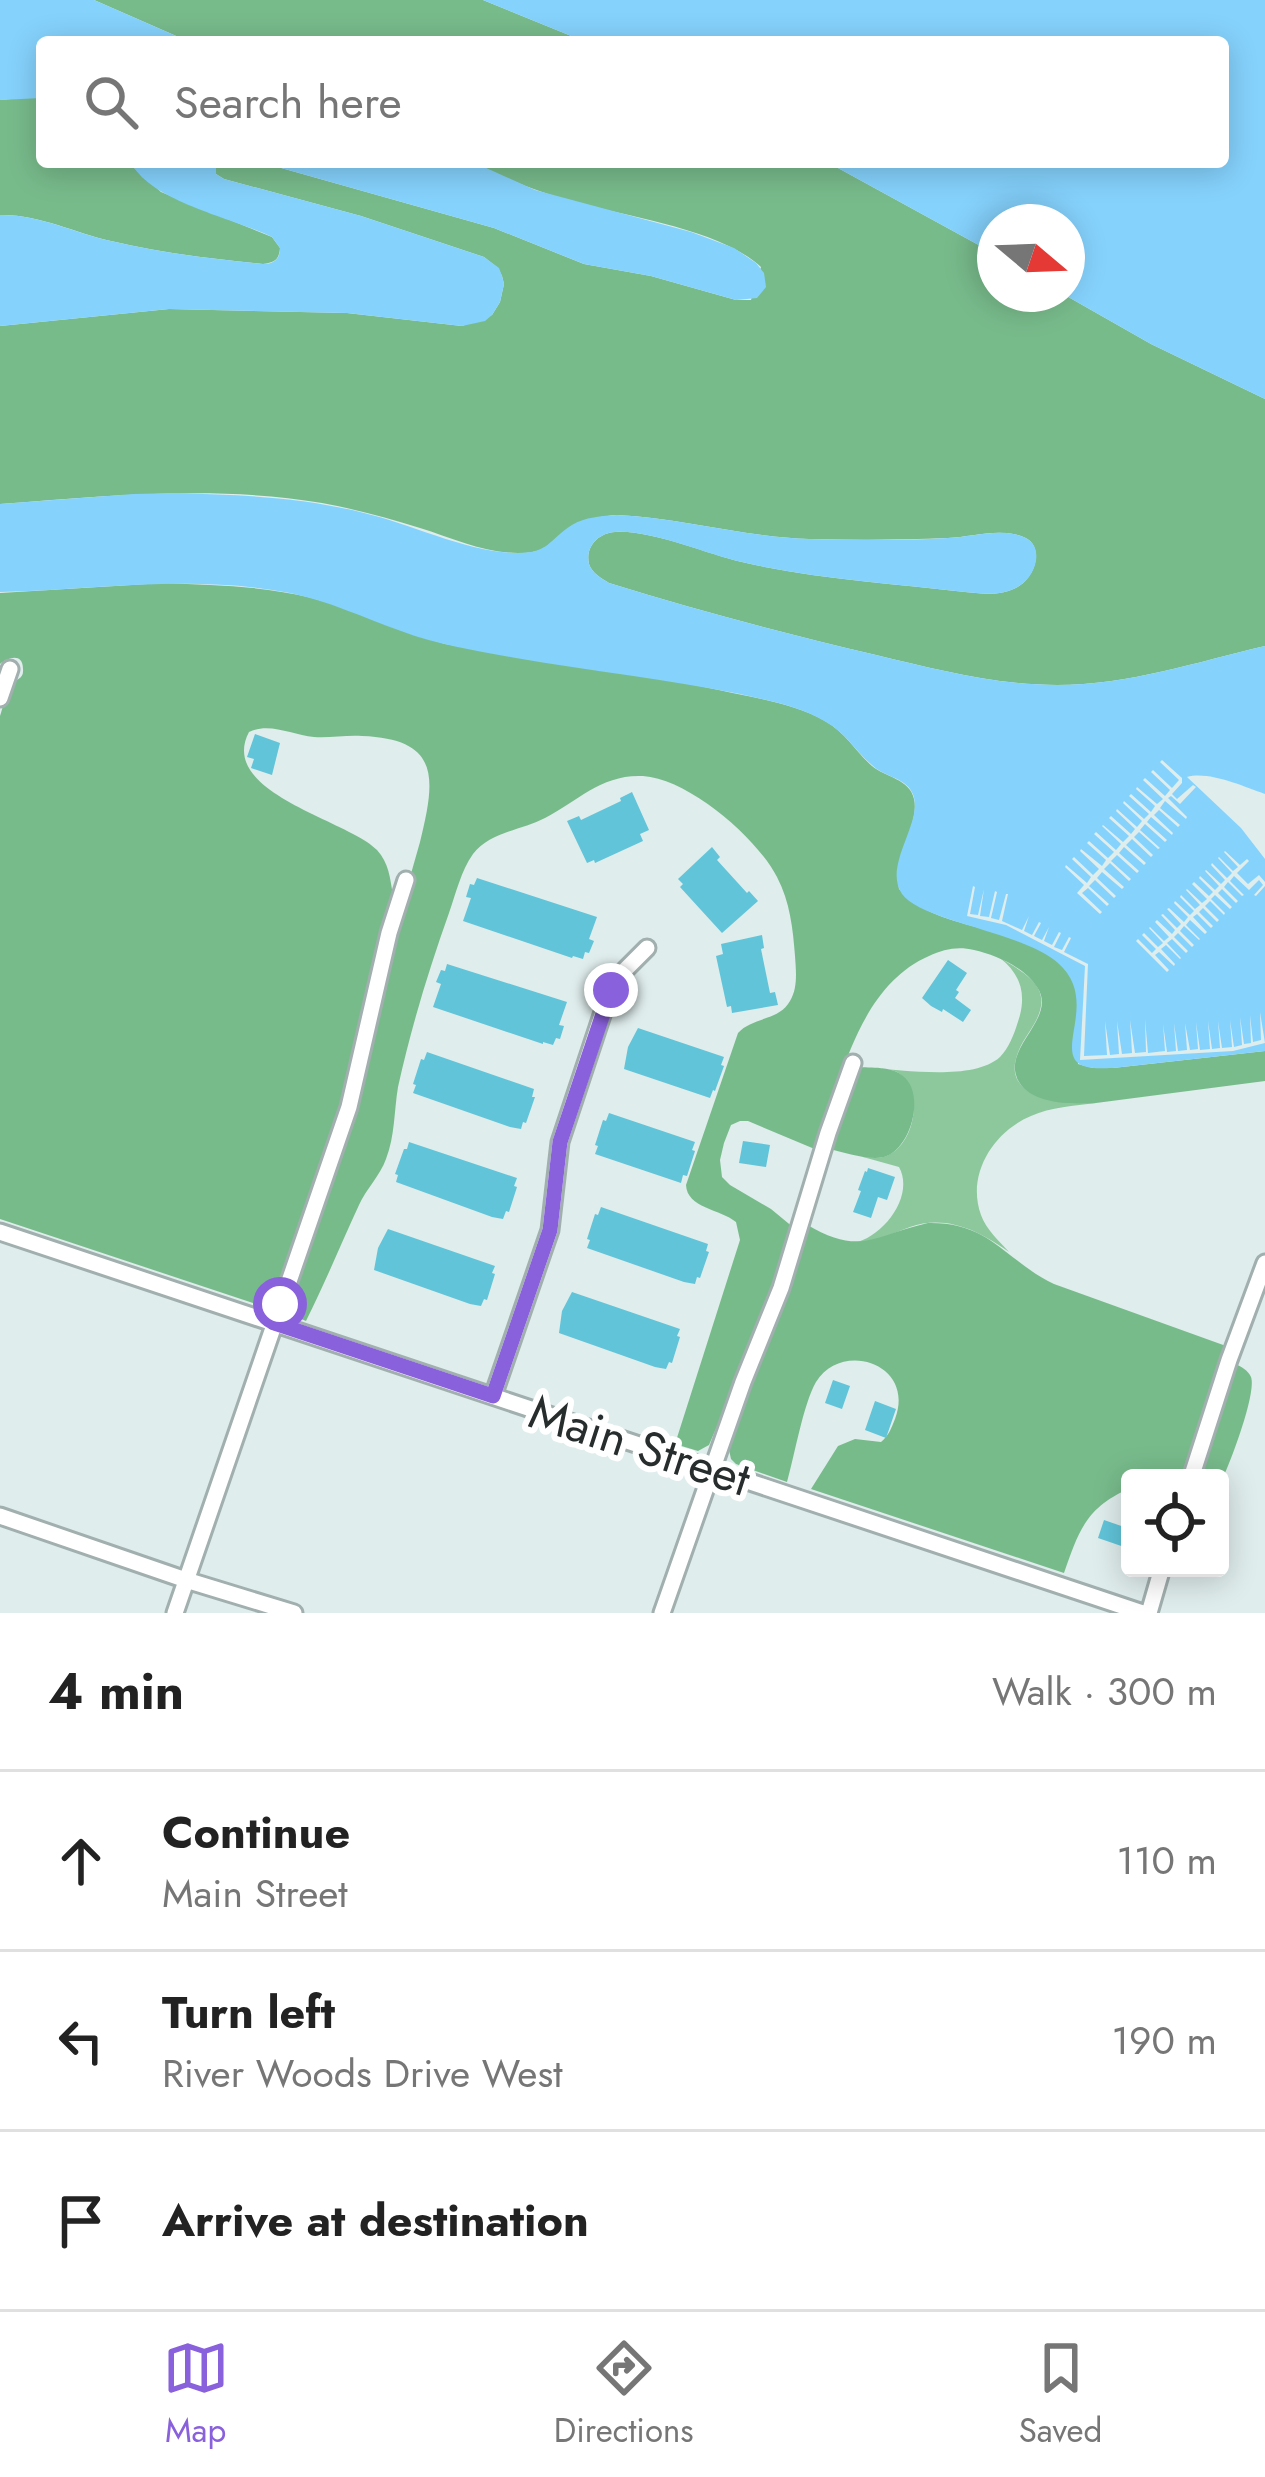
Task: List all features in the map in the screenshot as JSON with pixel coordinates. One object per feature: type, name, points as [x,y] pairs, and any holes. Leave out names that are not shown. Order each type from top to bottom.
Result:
[{"type":"street","points":[[1,692],[10,669]]},
{"type":"street","points":[[175,1613],[353,1095],[389,933],[406,880]]},
{"type":"street","points":[[493,1396],[550,1230],[560,1142],[609,994],[620,974],[647,948]]},
{"type":"street","points":[[662,1613],[781,1288],[853,1064]]},
{"type":"street","name":"Main Street","points":[[0,1232],[1146,1613]]},
{"type":"street","points":[[1194,1469],[1265,1263]]},
{"type":"street","points":[[0,1516],[294,1613]]},
{"type":"street","points":[[1146,1613],[1159,1577]]},
{"type":"green space","points":[[94,0],[483,0],[571,36],[176,36]]},
{"type":"green space","points":[[36,98],[36,168],[134,168],[161,192],[272,237],[280,248],[277,258],[263,264],[168,252],[0,215],[0,100]]},
{"type":"green space","points":[[216,168],[281,168],[494,228],[584,264],[751,300],[761,267],[723,243],[550,195],[486,168],[838,168],[977,244],[977,312],[1085,312],[1085,306],[1265,399],[1265,646],[1110,681],[1011,682],[842,647],[642,593],[603,579],[592,570],[588,557],[599,538],[629,532],[797,573],[993,594],[1019,586],[1034,567],[1033,545],[1012,534],[809,539],[617,515],[583,521],[540,550],[518,553],[480,548],[322,503],[242,494],[0,504],[0,326],[169,309],[347,313],[462,326],[492,315],[500,302],[502,276],[484,257],[361,216],[224,179]]},
{"type":"green space","points":[[164,583],[294,594],[445,644],[685,683],[813,715],[839,731],[872,766],[912,792],[915,809],[900,864],[899,889],[939,916],[1031,945],[1067,970],[1078,994],[1078,1064],[1113,1068],[1265,1051],[1265,1081],[1096,1103],[1043,1099],[1025,1090],[1015,1069],[1016,1057],[1041,1011],[1037,987],[1025,973],[1000,959],[962,948],[935,954],[905,970],[868,1013],[855,1039],[817,1150],[748,1121],[731,1125],[720,1160],[722,1177],[794,1228],[774,1293],[709,1445],[698,1451],[675,1444],[740,1240],[736,1222],[692,1199],[686,1185],[738,1033],[779,1012],[793,996],[794,946],[788,906],[777,877],[738,829],[681,788],[643,776],[615,779],[545,818],[488,841],[469,861],[415,1021],[386,1159],[359,1205],[306,1321],[294,1316],[289,1303],[420,842],[429,782],[427,767],[407,745],[388,739],[314,737],[265,728],[249,732],[244,753],[251,772],[290,803],[377,850],[387,865],[393,895],[331,1150],[276,1295],[268,1303],[256,1304],[0,1219],[0,716],[9,688],[23,669],[18,658],[0,664],[0,593]]},
{"type":"green space","points":[[1000,958],[1036,984],[1041,1004],[1019,1050],[1017,1080],[1037,1096],[1096,1103],[1031,1116],[1005,1132],[987,1156],[980,1170],[977,1200],[986,1225],[1009,1252],[974,1231],[937,1222],[854,1243],[885,1224],[903,1190],[899,1167],[863,1157],[881,1158],[894,1152],[909,1132],[912,1094],[897,1072],[887,1069],[956,1072],[988,1064],[1007,1048],[1022,1006],[1019,983]]},
{"type":"green space","points":[[857,1067],[898,1073],[914,1095],[908,1133],[884,1157],[828,1149]]},
{"type":"green space","points":[[928,1223],[967,1229],[1054,1284],[1226,1346],[1186,1469],[1121,1469],[1121,1493],[1086,1522],[1064,1573],[811,1489],[838,1446],[855,1439],[881,1442],[895,1419],[899,1400],[895,1384],[886,1372],[858,1360],[827,1369],[816,1382],[787,1482],[736,1464],[729,1450],[806,1224],[841,1239],[880,1237]]},
{"type":"green space","points":[[1236,1364],[1250,1375],[1252,1385],[1241,1430],[1226,1469],[1202,1469]]},
{"type":"water","points":[[0,0],[94,0],[176,36],[36,36],[36,98],[0,100]]},
{"type":"water","points":[[483,0],[1265,0],[1265,399],[1085,306],[1085,204],[977,204],[977,244],[838,168],[1229,168],[1229,36],[571,36]]},
{"type":"water","points":[[135,168],[216,168],[224,179],[361,216],[484,257],[502,276],[500,302],[485,321],[462,326],[347,313],[169,309],[0,326],[0,215],[168,252],[263,264],[278,258],[280,248],[272,237],[173,198]]},
{"type":"water","points":[[281,168],[486,168],[535,190],[734,248],[756,263],[766,287],[757,298],[736,300],[651,276],[584,264],[494,228]]},
{"type":"water","points":[[178,493],[318,503],[479,548],[517,553],[543,548],[582,520],[617,515],[809,539],[1012,534],[1034,546],[1034,567],[1019,586],[993,594],[797,573],[629,532],[599,538],[588,557],[592,570],[609,583],[642,593],[842,647],[1011,682],[1110,681],[1265,646],[1265,794],[1215,778],[1187,777],[1241,828],[1265,859],[1265,1051],[1113,1068],[1078,1063],[1072,1045],[1077,1006],[1070,977],[1042,952],[929,912],[902,894],[897,868],[914,812],[910,789],[876,769],[833,726],[795,708],[712,689],[458,647],[319,600],[254,587],[181,584],[0,592],[0,504]]},
{"type":"pier","points":[[1162,760],[1182,778],[1172,794],[1177,799],[1196,787],[1180,804],[1168,798],[1187,817],[1165,801],[1160,808],[1180,825],[1159,810],[1154,815],[1172,835],[1151,817],[1147,822],[1167,840],[1145,824],[1140,830],[1160,848],[1139,832],[1134,837],[1151,857],[1132,839],[1126,845],[1146,863],[1124,847],[1119,853],[1139,871],[1117,855],[1111,861],[1131,879],[1110,863],[1104,869],[1124,887],[1102,872],[1097,878],[1116,896],[1095,880],[1089,886],[1109,904],[1088,888],[1082,893],[1100,914],[1077,893],[1084,885],[1065,867],[1087,883],[1091,877],[1072,859],[1093,875],[1099,869],[1081,849],[1102,866],[1106,860],[1087,843],[1108,858],[1114,852],[1094,834],[1116,850],[1121,844],[1102,826],[1123,842],[1129,836],[1109,818],[1131,834],[1135,829],[1117,809],[1137,827],[1142,821],[1124,801],[1144,819],[1149,814],[1129,796],[1151,812],[1155,806],[1137,787],[1157,804],[1163,799],[1143,780],[1165,796],[1170,790],[1151,772],[1172,788],[1179,780]]},
{"type":"pier","points":[[1225,851],[1240,865],[1249,861],[1237,873],[1248,884],[1259,875],[1265,886],[1256,896],[1263,885],[1259,880],[1249,890],[1234,876],[1230,881],[1244,895],[1228,882],[1224,887],[1238,901],[1222,889],[1218,893],[1230,909],[1215,895],[1211,899],[1224,915],[1210,901],[1205,906],[1217,922],[1203,908],[1199,912],[1211,928],[1197,914],[1193,917],[1205,934],[1190,920],[1186,925],[1199,940],[1184,926],[1180,931],[1192,947],[1178,933],[1174,937],[1186,953],[1172,939],[1167,943],[1180,959],[1166,945],[1161,949],[1174,966],[1159,952],[1155,955],[1167,972],[1136,941],[1152,953],[1156,949],[1144,933],[1158,947],[1163,943],[1150,927],[1164,941],[1169,937],[1157,920],[1172,934],[1175,930],[1161,915],[1177,928],[1181,924],[1169,908],[1184,922],[1188,917],[1175,901],[1190,915],[1194,911],[1181,895],[1195,909],[1200,905],[1187,889],[1202,903],[1207,899],[1192,884],[1209,896],[1213,892],[1200,876],[1215,890],[1219,886],[1206,870],[1221,884],[1225,880],[1212,863],[1227,878],[1232,873],[1219,857],[1233,871],[1238,867]]},
{"type":"pier","points":[[973,886],[970,914],[978,915],[984,889],[980,916],[989,917],[995,891],[991,918],[999,920],[1008,894],[1002,921],[1022,930],[1029,916],[1024,931],[1032,935],[1041,923],[1034,936],[1042,940],[1049,927],[1044,941],[1052,945],[1061,933],[1054,947],[1062,950],[1071,938],[1064,952],[1088,964],[1084,1056],[1107,1055],[1105,1021],[1110,1055],[1119,1054],[1117,1021],[1122,1054],[1132,1053],[1130,1020],[1135,1053],[1146,1052],[1145,1019],[1148,1053],[1165,1051],[1163,1024],[1167,1052],[1176,1051],[1174,1023],[1178,1051],[1187,1050],[1185,1023],[1190,1050],[1198,1049],[1196,1022],[1200,1050],[1210,1049],[1208,1021],[1212,1049],[1220,1048],[1218,1021],[1222,1048],[1232,1047],[1230,1020],[1234,1047],[1242,1045],[1240,1017],[1244,1044],[1251,1043],[1250,1015],[1253,1042],[1261,1040],[1260,1012],[1265,1043],[1233,1051],[1080,1060],[1085,966],[1006,925],[967,916]]},
{"type":"building","points":[[255,734],[280,743],[272,775],[251,768],[254,759],[247,757]]},
{"type":"building","points":[[632,792],[649,830],[640,834],[643,841],[587,863],[567,821],[579,816],[581,820]]},
{"type":"building","points":[[712,847],[720,857],[717,860],[758,901],[722,933],[678,879]]},
{"type":"building","points":[[477,878],[597,917],[589,953],[583,959],[572,958],[463,921],[470,884]]},
{"type":"building","points":[[762,935],[770,993],[775,992],[778,1005],[732,1013],[716,956],[723,954],[721,944]]},
{"type":"building","points":[[948,960],[967,973],[955,998],[971,1010],[963,1022],[922,998]]},
{"type":"building","points":[[447,964],[567,1002],[560,1039],[553,1045],[543,1044],[433,1007],[441,984],[436,982]]},
{"type":"building","points":[[638,1028],[724,1057],[710,1098],[624,1069]]},
{"type":"building","points":[[427,1052],[534,1089],[526,1123],[521,1129],[510,1127],[413,1093]]},
{"type":"building","points":[[609,1113],[695,1142],[681,1183],[595,1154]]},
{"type":"building","points":[[743,1141],[770,1145],[766,1167],[739,1163]]},
{"type":"building","points":[[409,1142],[517,1178],[509,1212],[503,1219],[492,1217],[396,1182]]},
{"type":"building","points":[[868,1168],[895,1177],[887,1200],[878,1197],[871,1218],[853,1212]]},
{"type":"building","points":[[601,1207],[708,1244],[700,1278],[695,1284],[684,1282],[587,1248]]},
{"type":"building","points":[[388,1229],[495,1266],[487,1300],[481,1306],[470,1304],[374,1270]]},
{"type":"building","points":[[572,1292],[680,1329],[672,1363],[666,1369],[655,1367],[559,1333],[562,1311]]},
{"type":"building","points":[[833,1380],[850,1386],[842,1409],[825,1403]]},
{"type":"building","points":[[875,1401],[896,1409],[886,1438],[865,1430]]},
{"type":"building","points":[[1104,1520],[1121,1526],[1121,1546],[1098,1538]]},
{"type":"route","points":[[280,1304],[274,1323],[493,1396],[550,1230],[560,1142],[611,990]]}]
